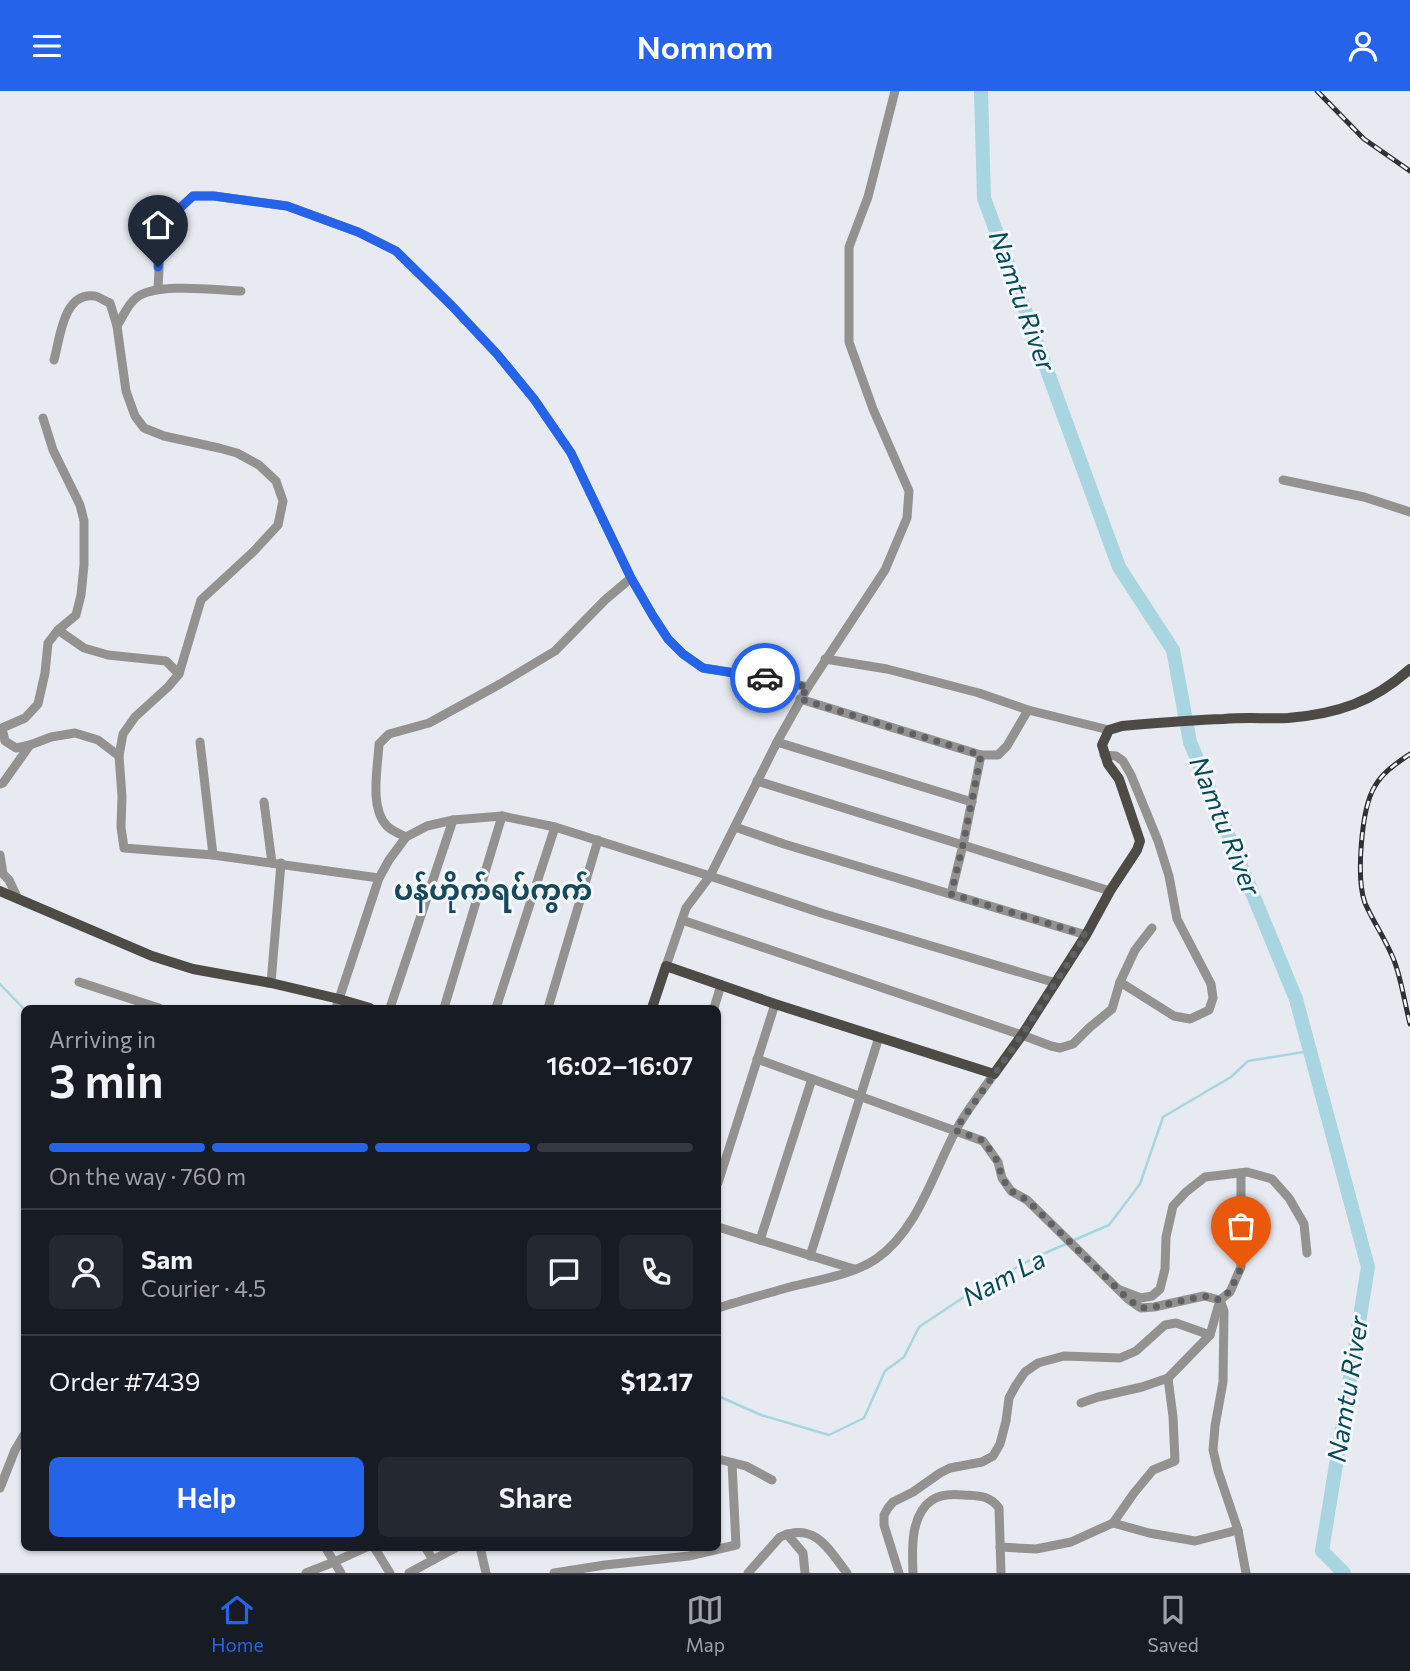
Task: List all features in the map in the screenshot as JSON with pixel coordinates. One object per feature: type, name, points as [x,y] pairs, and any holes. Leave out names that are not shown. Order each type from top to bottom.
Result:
[{"type":"main road","points":[[653,1005],[666,966],[994,1074],[1056,983],[1137,850],[1140,841],[1119,779],[1104,755],[1102,745],[1109,730],[1122,726],[1226,718],[1286,718],[1321,714],[1357,704],[1375,695],[1392,686],[1410,669]]},
{"type":"main road","points":[[0,891],[152,956],[193,969],[271,983],[337,1003]]},
{"type":"street","points":[[666,966],[686,908],[710,876],[800,699],[885,570],[907,518],[909,491],[873,409],[849,342],[849,247],[868,197],[895,91]]},
{"type":"street","points":[[158,289],[161,228],[193,196],[214,196],[287,206],[358,232],[396,251],[488,344],[534,399],[571,453],[631,578],[668,639],[703,668],[808,687]]},
{"type":"street","points":[[117,326],[131,303],[139,296],[158,289],[241,291]]},
{"type":"street","points":[[54,360],[62,326],[72,304],[80,297],[94,296],[110,303],[117,326],[126,391],[135,417],[144,428],[164,436],[237,453],[259,465],[276,481],[283,502],[278,525],[201,600],[179,674],[135,717],[123,734],[119,756],[124,848],[213,855],[380,878]]},
{"type":"street","points":[[43,418],[53,450],[80,505],[84,521],[81,596],[76,615],[58,630],[48,643],[38,704],[25,718],[2,728],[5,741],[16,748],[75,733],[98,740],[119,756]]},
{"type":"street","points":[[1283,480],[1364,496],[1410,512]]},
{"type":"street","points":[[406,837],[387,826],[379,813],[376,797],[379,744],[389,734],[429,723],[555,652],[605,600],[631,578]]},
{"type":"street","points":[[58,630],[84,648],[108,655],[166,661],[179,674]]},
{"type":"street","points":[[825,659],[887,669],[1028,710],[1109,730]]},
{"type":"street","points":[[800,699],[981,755],[998,755],[1007,746],[1028,710]]},
{"type":"street","points":[[200,742],[213,855]]},
{"type":"street","points":[[776,742],[972,802]]},
{"type":"street","points":[[0,784],[30,745]]},
{"type":"street","points":[[951,894],[981,755]]},
{"type":"street","points":[[1104,755],[1116,756],[1123,761],[1131,775],[1158,841],[1177,919],[1211,984],[1213,997],[1209,1010],[1189,1019],[1174,1016],[1120,982]]},
{"type":"street","points":[[757,781],[1110,891]]},
{"type":"street","points":[[264,801],[276,863],[271,983]]},
{"type":"street","points":[[445,1005],[502,816]]},
{"type":"street","points":[[337,1003],[380,878],[406,837],[427,826],[453,820],[502,816],[555,827],[821,913],[1056,983]]},
{"type":"street","points":[[391,1005],[453,820]]},
{"type":"street","points":[[497,1005],[555,827]]},
{"type":"street","points":[[735,827],[1086,935]]},
{"type":"street","points":[[549,1005],[598,840]]},
{"type":"street","points":[[0,855],[3,874],[18,899]]},
{"type":"street","points":[[682,920],[1060,1048],[1073,1044],[1112,1009],[1120,982],[1135,950],[1152,929]]},
{"type":"street","points":[[79,982],[150,1005]]},
{"type":"street","points":[[715,1005],[721,985]]},
{"type":"street","points":[[721,1173],[775,1004]]},
{"type":"street","points":[[810,1256],[879,1037]]},
{"type":"street","points":[[757,1059],[984,1141],[998,1162],[1002,1178],[1011,1191],[1027,1200],[1128,1299],[1141,1308],[1204,1296],[1220,1300]]},
{"type":"street","points":[[721,1307],[833,1277],[875,1260],[893,1245],[925,1196],[955,1130],[994,1074]]},
{"type":"street","points":[[760,1240],[812,1079]]},
{"type":"street","points":[[1081,1403],[1168,1378],[1210,1335],[1220,1300],[1230,1291],[1241,1268],[1241,1173]]},
{"type":"street","points":[[1118,1289],[1141,1298],[1152,1296],[1160,1289],[1165,1269],[1166,1237],[1173,1206],[1205,1177],[1247,1173],[1272,1179],[1289,1198],[1304,1224],[1307,1253]]},
{"type":"street","points":[[721,1228],[853,1269]]},
{"type":"street","points":[[1220,1300],[1224,1311],[1223,1383],[1213,1450],[1238,1530],[1246,1573]]},
{"type":"street","points":[[899,1573],[884,1525],[884,1515],[888,1508],[893,1502],[950,1468],[982,1462],[993,1456],[1000,1444],[1009,1398],[1025,1372],[1038,1363],[1063,1356],[1120,1358],[1136,1351],[1165,1325],[1176,1323],[1210,1335]]},
{"type":"street","points":[[1000,1547],[1036,1549],[1071,1542],[1113,1523],[1153,1470],[1175,1461],[1168,1378]]},
{"type":"street","points":[[0,1488],[21,1440]]},
{"type":"street","points":[[721,1460],[746,1466],[772,1480]]},
{"type":"street","points":[[721,1549],[736,1545],[732,1463]]},
{"type":"street","points":[[913,1573],[912,1544],[921,1512],[934,1498],[951,1494],[992,1500],[999,1508],[1001,1573]]},
{"type":"street","points":[[1113,1523],[1195,1541],[1238,1530]]},
{"type":"street","points":[[748,1573],[780,1537],[787,1534],[810,1534],[820,1539],[847,1573]]},
{"type":"street","points":[[787,1534],[803,1553],[805,1573]]},
{"type":"street","points":[[327,1551],[341,1573]]},
{"type":"street","points":[[306,1573],[358,1551]]},
{"type":"street","points":[[376,1551],[390,1573]]},
{"type":"street","points":[[427,1551],[433,1560]]},
{"type":"street","points":[[409,1573],[450,1551]]},
{"type":"street","points":[[481,1551],[486,1573]]},
{"type":"street","points":[[554,1573],[710,1551]]},
{"type":"waterway","name":"Namtu River","points":[[981,91],[984,198],[1119,567],[1173,650],[1190,742],[1296,999],[1368,1267],[1322,1551],[1344,1573]]},
{"type":"waterway","name":"Nam La","points":[[0,984],[21,1006]]},
{"type":"waterway","name":"Nam La","points":[[1072,1241],[1109,1225],[1140,1184],[1163,1117],[1231,1077],[1248,1061],[1310,1051]]},
{"type":"waterway","name":"Nam La","points":[[721,1397],[761,1415],[829,1435],[864,1418],[885,1371],[904,1357],[919,1327],[976,1289],[1066,1244]]},
{"type":"railway","points":[[1317,91],[1364,139],[1410,171]]},
{"type":"railway","points":[[1410,754],[1382,776],[1375,786],[1366,810],[1361,844],[1362,892],[1393,958],[1410,1024]]},
{"type":"way so far","points":[[765,678],[808,687],[800,699],[981,755],[951,894],[1086,935],[1022,1035],[955,1130],[984,1141],[998,1162],[1002,1178],[1011,1191],[1027,1200],[1128,1299],[1141,1308],[1204,1296],[1220,1300],[1230,1291],[1241,1268]]},
{"type":"district","name":"ပန်ဟိုက်ရပ်ကွက်","points":[[493,890]]},
{"type":"route","points":[[158,267],[161,228],[193,196],[214,196],[287,206],[358,232],[396,251],[497,354],[534,399],[571,453],[631,578],[668,639],[703,668],[765,678]]}]
